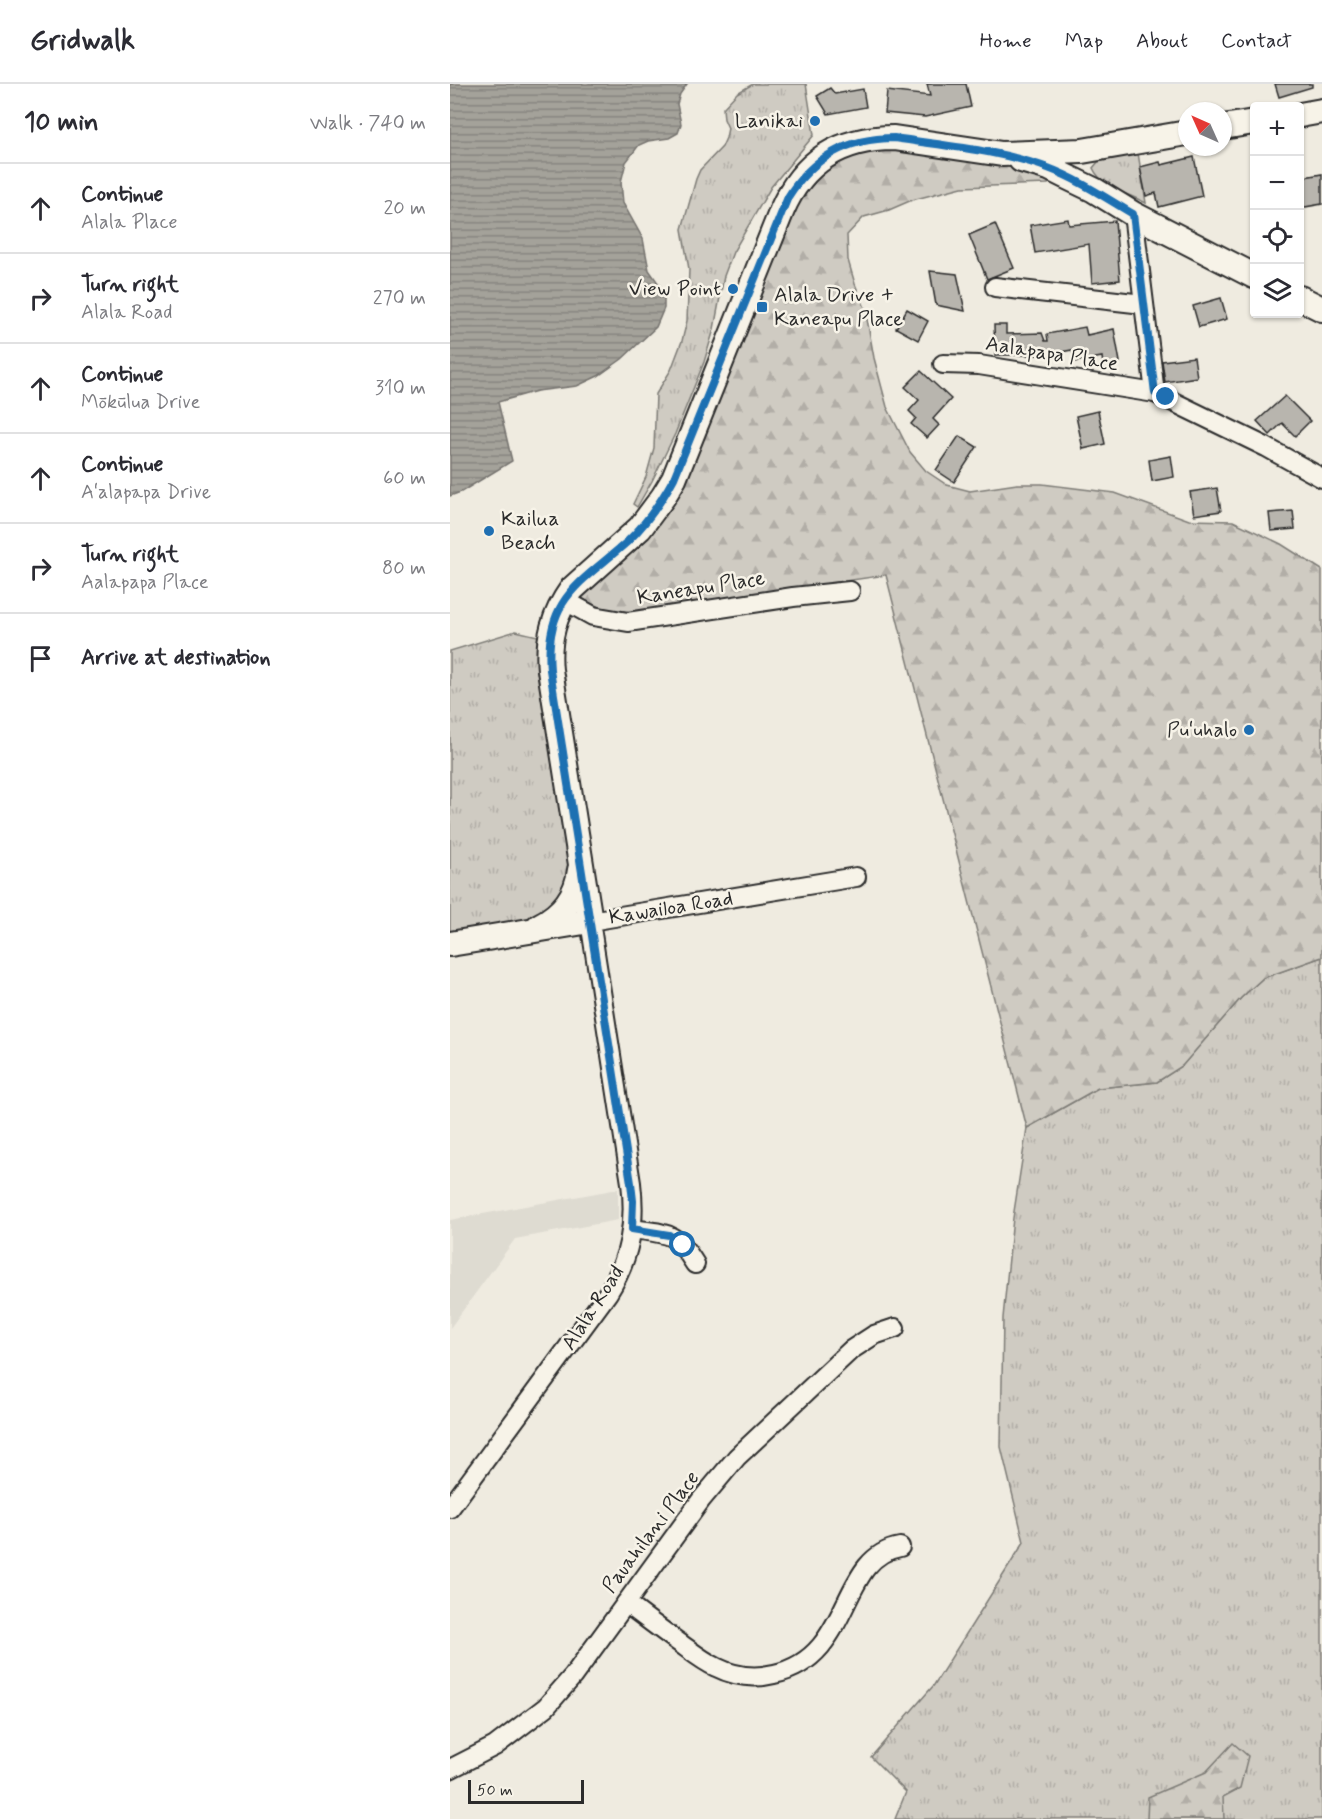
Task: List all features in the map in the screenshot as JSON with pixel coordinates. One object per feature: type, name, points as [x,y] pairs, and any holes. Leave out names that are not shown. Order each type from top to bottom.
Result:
[{"type":"street","points":[[1304,114],[1322,111]]},
{"type":"street","points":[[1232,126],[1250,123]]},
{"type":"street","points":[[1002,154],[1082,151],[1178,135]]},
{"type":"street","points":[[561,606],[581,579],[640,528],[663,497],[674,478],[788,197],[804,174],[838,149],[858,141],[894,138],[1002,154],[1057,172],[1250,274]]},
{"type":"street","name":"Aalapapa Place","points":[[1133,214],[1155,393]]},
{"type":"street","points":[[995,287],[1143,304]]},
{"type":"street","points":[[1304,300],[1322,309]]},
{"type":"street","name":"Aalapapa Place","points":[[943,364],[979,365],[1155,393],[1283,456],[1322,478]]},
{"type":"street","name":"Kaneapu Place","points":[[561,606],[593,616],[628,622],[793,597],[850,591]]},
{"type":"street","name":"Alala Road","points":[[450,1508],[608,1293],[627,1255],[632,1229],[631,1183],[549,662],[550,640],[561,606]]},
{"type":"street","points":[[531,929],[550,920],[565,906],[577,885],[581,862]]},
{"type":"street","name":"Kawailoa Road","points":[[450,944],[856,877]]},
{"type":"street","points":[[632,1229],[663,1233],[674,1238],[683,1245],[694,1264]]},
{"type":"street","name":"Pauahilani Place","points":[[450,1769],[495,1746],[546,1707],[573,1676],[701,1500],[737,1457],[851,1350],[874,1335],[895,1328]]},
{"type":"street","points":[[626,1603],[714,1667],[739,1675],[766,1676],[793,1668],[816,1652],[834,1630],[866,1566],[885,1551],[900,1547]]},
{"type":"shaded area","points":[[450,84],[687,84],[677,104],[681,124],[678,133],[669,138],[648,141],[639,145],[626,162],[621,182],[623,203],[643,239],[649,270],[661,287],[664,297],[664,308],[656,327],[622,359],[598,376],[577,386],[537,391],[498,402],[512,461],[461,492],[450,496]]},
{"type":"shaded area","points":[[618,1189],[618,1220],[515,1239],[450,1328],[450,1220]]},
{"type":"green space","points":[[753,84],[806,84],[814,135],[771,187],[733,252],[724,276],[714,329],[704,362],[675,434],[637,507],[633,504],[646,477],[654,448],[656,394],[671,370],[687,321],[689,269],[682,229],[700,170],[722,147],[726,138],[728,128],[723,108],[737,93]]},
{"type":"green space","points":[[893,149],[1012,167],[1056,177],[1048,184],[962,187],[912,200],[864,217],[847,235],[848,260],[865,308],[874,358],[887,407],[910,452],[926,471],[947,485],[970,491],[1017,484],[1042,484],[1115,493],[1189,520],[1233,521],[1281,544],[1322,570],[1322,957],[1263,978],[1241,998],[1182,1066],[1157,1082],[1098,1088],[1027,1128],[886,575],[631,612],[605,608],[580,599],[650,533],[684,484],[792,215],[801,199],[811,185],[832,166],[859,154]]},
{"type":"green space","points":[[1138,153],[1146,203],[1109,185],[1097,175],[1093,168],[1098,162]]},
{"type":"green space","points":[[516,631],[542,637],[571,869],[559,898],[536,918],[450,934],[450,651]]},
{"type":"green space","points":[[1322,957],[1322,1819],[895,1819],[906,1792],[871,1757],[934,1685],[1024,1542],[1001,1447],[1003,1318],[1013,1218],[1027,1128],[1098,1088],[1157,1082],[1182,1066],[1241,998],[1263,978]]},
{"type":"green space","points":[[1233,1743],[1248,1756],[1240,1788],[1223,1797],[1224,1819],[1147,1819],[1148,1797],[1206,1772]]},
{"type":"building","points":[[927,84],[966,84],[971,107],[925,117],[885,113],[887,91],[930,96]]},
{"type":"building","points":[[1275,84],[1312,84],[1312,87],[1279,97]]},
{"type":"building","points":[[830,88],[835,94],[863,89],[866,107],[828,114],[817,96]]},
{"type":"building","points":[[1194,157],[1202,196],[1159,207],[1156,193],[1146,196],[1140,167],[1160,162],[1161,165]]},
{"type":"building","points":[[1322,174],[1322,204],[1304,207],[1304,177]]},
{"type":"building","points":[[1068,219],[1069,225],[1115,221],[1120,280],[1092,283],[1089,244],[1035,253],[1030,225]]},
{"type":"building","points":[[995,224],[1014,268],[987,279],[969,235]]},
{"type":"building","points":[[930,271],[957,274],[965,311],[936,305]]},
{"type":"building","points":[[1221,298],[1227,319],[1199,327],[1193,306]]},
{"type":"building","points":[[907,309],[928,321],[918,340],[896,328]]},
{"type":"building","points":[[994,325],[1006,325],[1006,334],[1042,333],[1045,341],[1048,341],[1047,334],[1085,327],[1087,335],[1114,329],[1120,362],[1103,365],[1102,357],[1074,362],[1072,350],[1045,355],[995,355]]},
{"type":"building","points":[[1194,357],[1197,377],[1165,382],[1162,361]]},
{"type":"building","points":[[921,371],[951,399],[933,419],[939,425],[927,438],[911,424],[916,418],[909,411],[919,400],[905,387]]},
{"type":"building","points":[[1285,396],[1310,421],[1295,436],[1282,423],[1270,435],[1257,421]]},
{"type":"building","points":[[1098,411],[1105,444],[1083,449],[1076,416]]},
{"type":"building","points":[[959,436],[977,447],[954,482],[936,470]]},
{"type":"building","points":[[1171,456],[1174,477],[1152,481],[1149,460]]},
{"type":"building","points":[[1217,488],[1221,511],[1194,515],[1190,492]]},
{"type":"building","points":[[1293,511],[1295,529],[1271,531],[1269,513]]},
{"type":"place","name":"Lanikai","points":[[815,121]]},
{"type":"place","name":"View Point","points":[[733,289]]},
{"type":"place","name":"Alala Drive + Kaneapu Place","points":[[762,307]]},
{"type":"place","name":"Kailua Beach","points":[[489,531]]},
{"type":"place","name":"Puʻuhalo","points":[[1249,730]]},
{"type":"route","points":[[683,1245],[663,1233],[632,1229],[634,1219],[631,1183],[550,670],[550,640],[552,626],[558,612],[572,589],[640,528],[674,478],[788,197],[804,174],[826,156],[852,143],[880,138],[894,138],[1002,154],[1049,168],[1094,190],[1133,214],[1155,393],[1166,397]]}]
